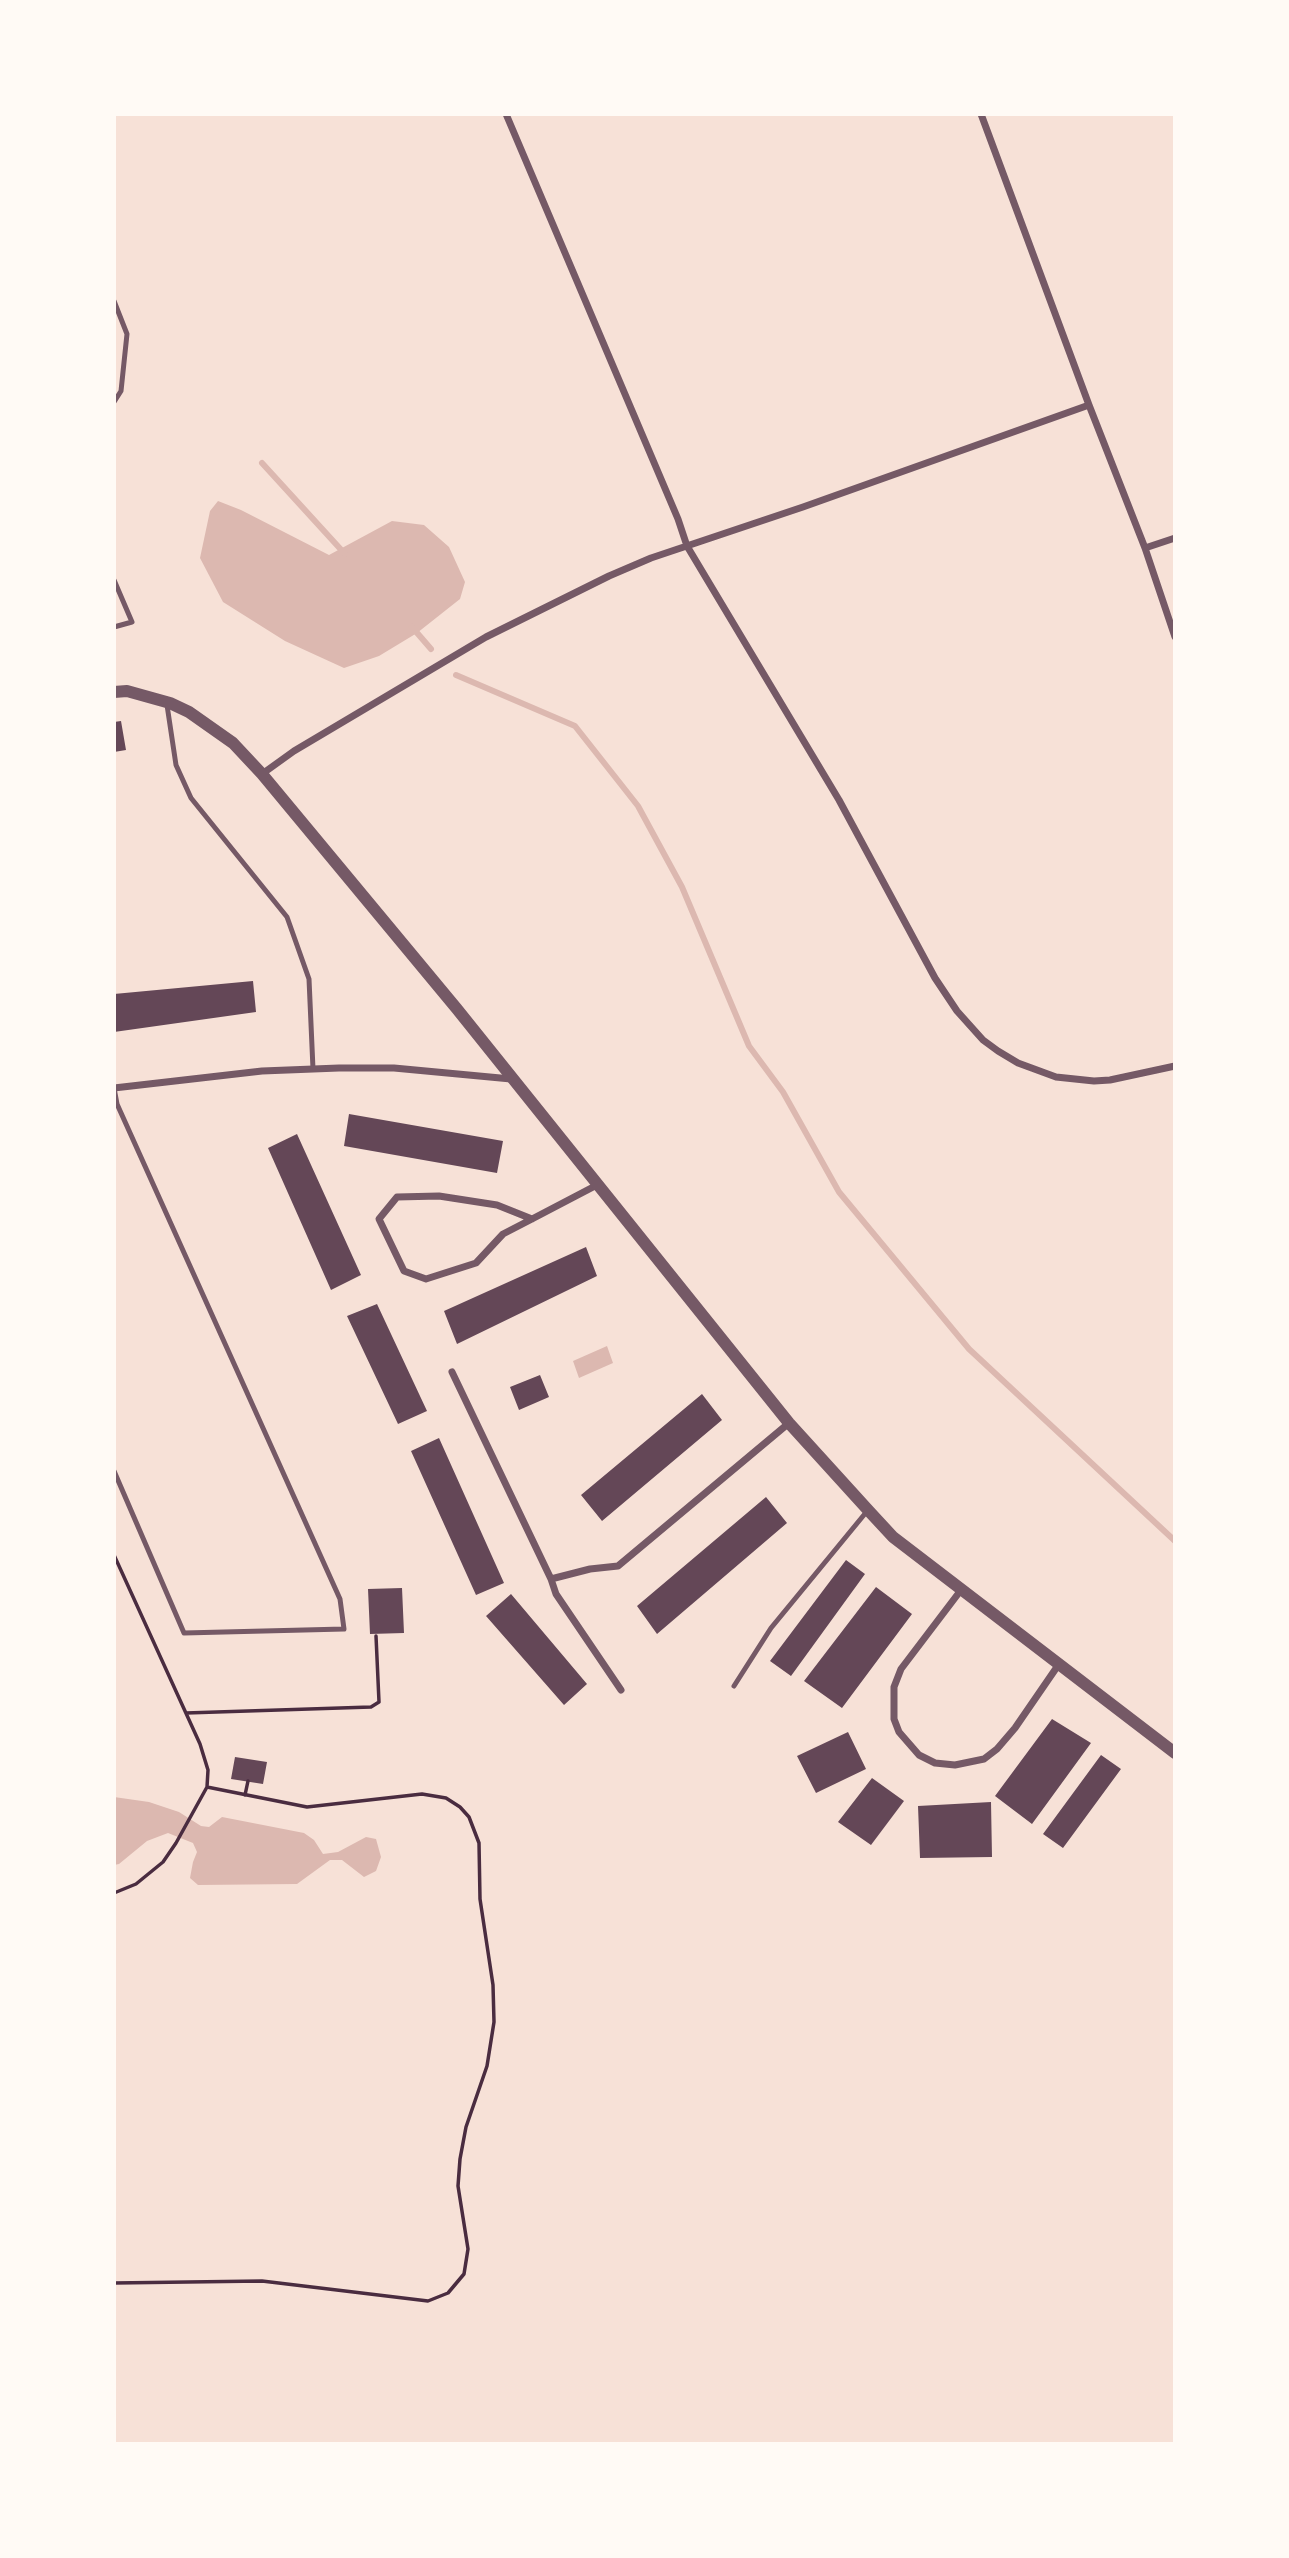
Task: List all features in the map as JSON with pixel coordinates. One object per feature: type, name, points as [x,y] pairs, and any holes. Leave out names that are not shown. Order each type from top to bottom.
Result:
[{"type":"street","points":[[506,114],[678,519],[687,546],[839,800],[935,978],[957,1011],[983,1040],[1018,1063],[1056,1077],[1094,1081],[1128,1078],[1174,1067]]},
{"type":"street","points":[[981,114],[1145,548],[1175,637]]},
{"type":"street","points":[[261,774],[294,751],[491,633],[609,576],[1089,405]]},
{"type":"street","points":[[1145,548],[1175,538]]},
{"type":"street","points":[[114,692],[127,691],[167,702],[219,731],[261,774],[457,1009],[789,1423],[893,1537],[1175,1753]]},
{"type":"street","points":[[114,1088],[238,1073],[313,1069],[394,1068],[511,1079]]},
{"type":"street","points":[[532,1219],[497,1205],[439,1196],[397,1197],[379,1219],[404,1271],[426,1279],[476,1263],[503,1234],[532,1219],[597,1185]]},
{"type":"street","points":[[452,1372],[556,1594],[621,1690]]},
{"type":"street","points":[[551,1579],[590,1569],[618,1566],[789,1423]]},
{"type":"street","points":[[961,1590],[901,1670],[894,1687],[894,1719],[899,1732],[919,1755],[935,1763],[954,1765],[984,1759],[997,1749],[1015,1728],[1059,1664]]},
{"type":"lane","points":[[114,301],[127,334],[121,391],[114,402]]},
{"type":"lane","points":[[114,580],[132,622],[114,627]]},
{"type":"lane","points":[[167,702],[176,765],[191,797],[287,917],[309,979],[313,1069]]},
{"type":"lane","points":[[114,1088],[117,1104],[340,1600],[344,1629],[184,1633],[114,1471]]},
{"type":"lane","points":[[734,1686],[771,1628],[868,1510]]},
{"type":"path","points":[[114,1555],[200,1744],[208,1770],[207,1787],[163,1862],[136,1884],[114,1893]]},
{"type":"path","points":[[186,1713],[371,1707],[379,1702],[376,1636]]},
{"type":"path","points":[[245,1795],[248,1782]]},
{"type":"path","points":[[114,2283],[261,2281],[428,2301],[448,2293],[464,2274],[468,2249],[458,2186],[460,2159],[466,2127],[486,2066],[494,2022],[492,1985],[480,1899],[479,1843],[469,1817],[446,1798],[422,1794],[307,1807],[207,1787]]},
{"type":"shaded area","points":[[218,501],[329,555],[392,521],[424,525],[449,547],[465,582],[460,599],[417,633],[379,656],[344,668],[285,641],[223,602],[200,558],[210,511]]},
{"type":"shaded area","points":[[607,1346],[613,1363],[579,1378],[573,1361]]},
{"type":"shaded area","points":[[114,1797],[149,1802],[179,1812],[201,1826],[209,1827],[222,1817],[304,1833],[314,1840],[323,1854],[338,1852],[366,1837],[376,1839],[381,1857],[376,1871],[364,1877],[342,1860],[330,1860],[297,1884],[198,1885],[190,1878],[197,1852],[193,1843],[168,1833],[147,1841],[119,1864],[114,1865]]},
{"type":"building","points":[[121,721],[126,750],[114,752],[114,722]]},
{"type":"building","points":[[253,981],[256,1012],[114,1032],[114,994]]},
{"type":"building","points":[[349,1114],[503,1141],[497,1173],[344,1146]]},
{"type":"building","points":[[297,1134],[361,1275],[331,1290],[268,1148]]},
{"type":"building","points":[[586,1247],[597,1276],[457,1344],[444,1311]]},
{"type":"building","points":[[377,1304],[427,1411],[398,1424],[347,1316]]},
{"type":"building","points":[[540,1375],[549,1397],[519,1410],[510,1387]]},
{"type":"building","points":[[702,1394],[722,1420],[602,1521],[581,1495]]},
{"type":"building","points":[[439,1438],[504,1583],[476,1595],[411,1451]]},
{"type":"building","points":[[766,1497],[787,1523],[657,1634],[637,1606]]},
{"type":"building","points":[[846,1560],[865,1574],[791,1676],[770,1661]]},
{"type":"building","points":[[876,1587],[912,1614],[842,1708],[804,1681]]},
{"type":"building","points":[[402,1588],[404,1633],[370,1634],[368,1589]]},
{"type":"building","points":[[511,1594],[587,1684],[564,1705],[486,1616]]},
{"type":"building","points":[[1052,1719],[1091,1743],[1032,1824],[995,1796]]},
{"type":"building","points":[[848,1732],[866,1769],[816,1793],[797,1756]]},
{"type":"building","points":[[1101,1755],[1121,1769],[1063,1848],[1043,1834]]},
{"type":"building","points":[[235,1757],[267,1762],[263,1784],[231,1779]]},
{"type":"building","points":[[872,1778],[904,1801],[871,1845],[838,1822]]},
{"type":"building","points":[[991,1802],[992,1857],[920,1858],[918,1806]]},
{"type":"waterway","points":[[262,463],[345,554]]},
{"type":"waterway","points":[[412,627],[431,649]]},
{"type":"waterway","points":[[456,675],[575,726],[638,806],[682,887],[749,1046],[783,1092],[839,1192],[969,1349],[1175,1541]]}]
